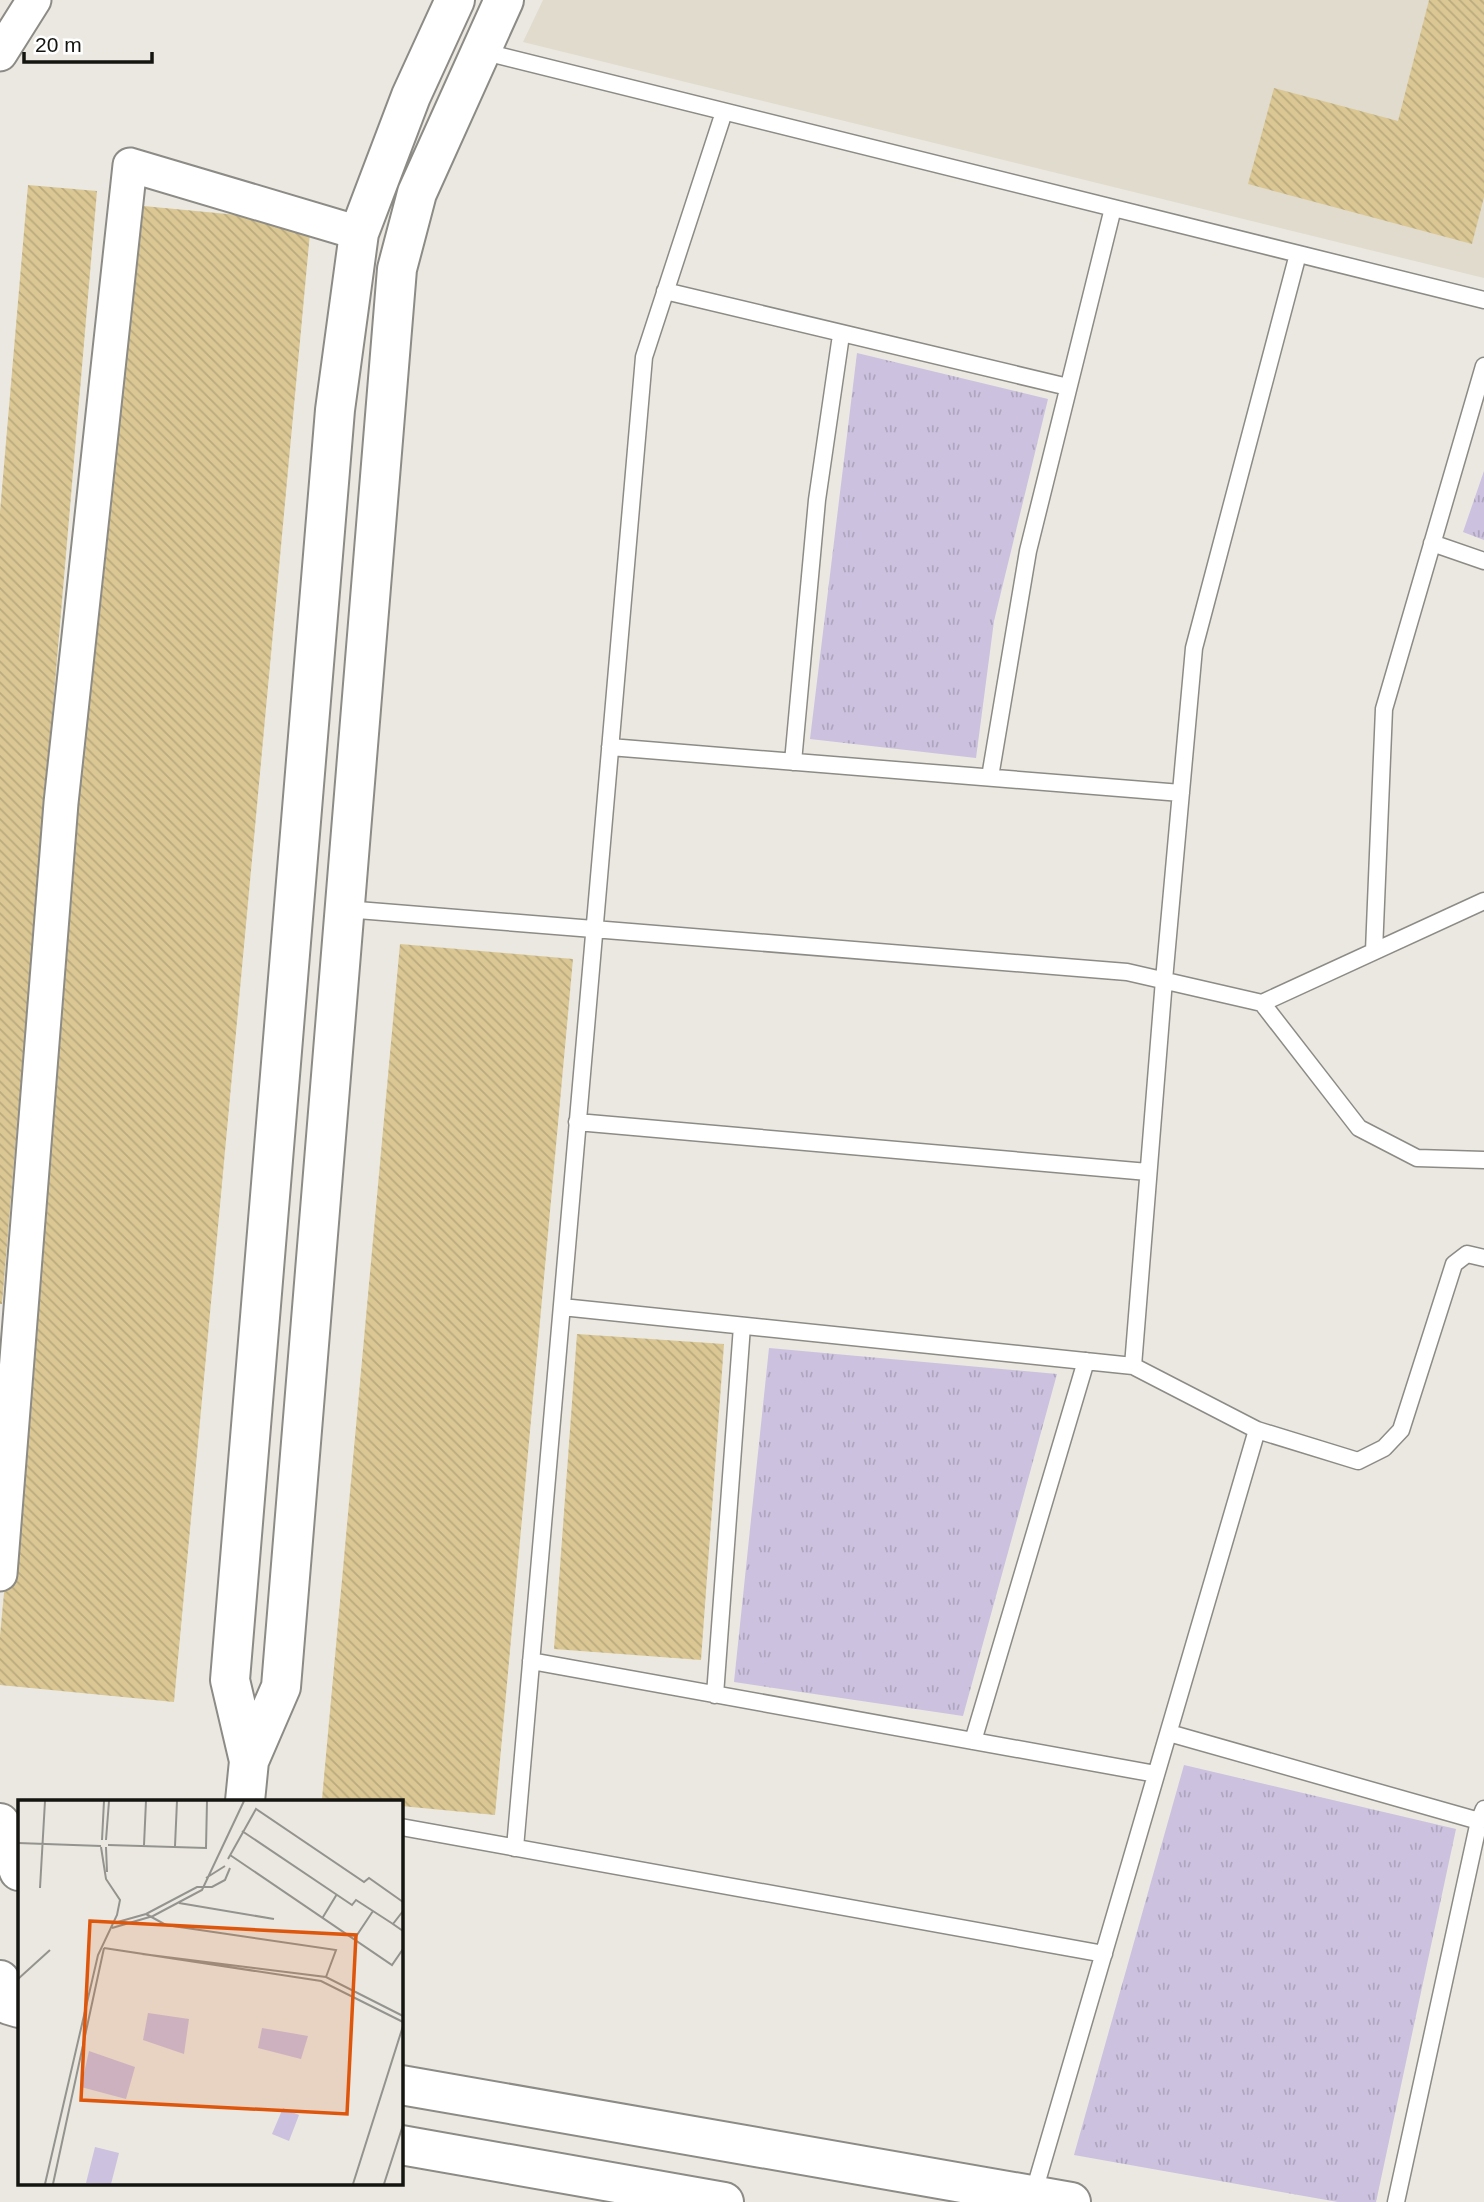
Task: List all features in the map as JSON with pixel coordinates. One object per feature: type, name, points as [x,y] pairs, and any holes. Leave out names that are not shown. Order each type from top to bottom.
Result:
[{"type":"street","points":[[250,1800],[249,1761],[230,1680],[335,410],[359,233],[411,96],[455,0]]},
{"type":"street","points":[[249,1761],[281,1687],[397,269],[417,193],[504,0]]},
{"type":"street","points":[[0,54],[24,4]]},
{"type":"street","points":[[0,1574],[61,803],[130,165],[359,233]]},
{"type":"street","points":[[0,1823],[18,1868]]},
{"type":"street","points":[[402,2085],[1071,2202]]},
{"type":"street","points":[[402,2145],[724,2202]]},
{"type":"lane","points":[[481,51],[1484,300]]},
{"type":"lane","points":[[515,1848],[644,357],[724,111]]},
{"type":"lane","points":[[990,777],[1028,551],[1113,208]]},
{"type":"lane","points":[[1133,1366],[1194,648],[1298,254]]},
{"type":"lane","points":[[665,291],[1068,387]]},
{"type":"lane","points":[[793,762],[817,500],[841,335]]},
{"type":"lane","points":[[1374,951],[1384,709],[1484,368]]},
{"type":"lane","points":[[1432,543],[1484,561]]},
{"type":"lane","points":[[610,747],[1181,793]]},
{"type":"lane","points":[[345,909],[1126,972],[1262,1003],[1484,901]]},
{"type":"lane","points":[[1262,1003],[1359,1128],[1417,1158],[1484,1160]]},
{"type":"lane","points":[[577,1122],[1148,1172]]},
{"type":"lane","points":[[562,1307],[1133,1366],[1257,1430],[1358,1461],[1384,1448],[1401,1430],[1454,1264],[1467,1254],[1484,1258]]},
{"type":"lane","points":[[715,1695],[742,1326]]},
{"type":"lane","points":[[973,1741],[1086,1361]]},
{"type":"lane","points":[[1032,2195],[1257,1430]]},
{"type":"lane","points":[[531,1661],[1156,1774]]},
{"type":"lane","points":[[1168,1733],[1481,1815],[1477,1861],[1396,2202]]},
{"type":"lane","points":[[402,1827],[1104,1954]]},
{"type":"shaded area","points":[[543,0],[1484,0],[1484,278],[523,42]]},
{"type":"green space","points":[[857,353],[1048,399],[994,621],[976,758],[810,739]]},
{"type":"green space","points":[[1484,471],[1484,540],[1463,532]]},
{"type":"green space","points":[[769,1348],[1057,1374],[963,1716],[734,1682]]},
{"type":"green space","points":[[1184,1765],[1456,1829],[1376,2202],[1338,2202],[1074,2155]]},
{"type":"building","points":[[1429,0],[1484,0],[1484,197],[1472,244],[1248,184],[1274,88],[1398,121]]},
{"type":"building","points":[[28,185],[97,191],[0,1304],[0,512]]},
{"type":"building","points":[[133,205],[311,222],[174,1702],[0,1685],[0,1636]]},
{"type":"building","points":[[400,944],[573,959],[495,1815],[402,1806],[402,1800],[322,1799]]},
{"type":"building","points":[[577,1334],[724,1344],[701,1660],[554,1649]]}]
